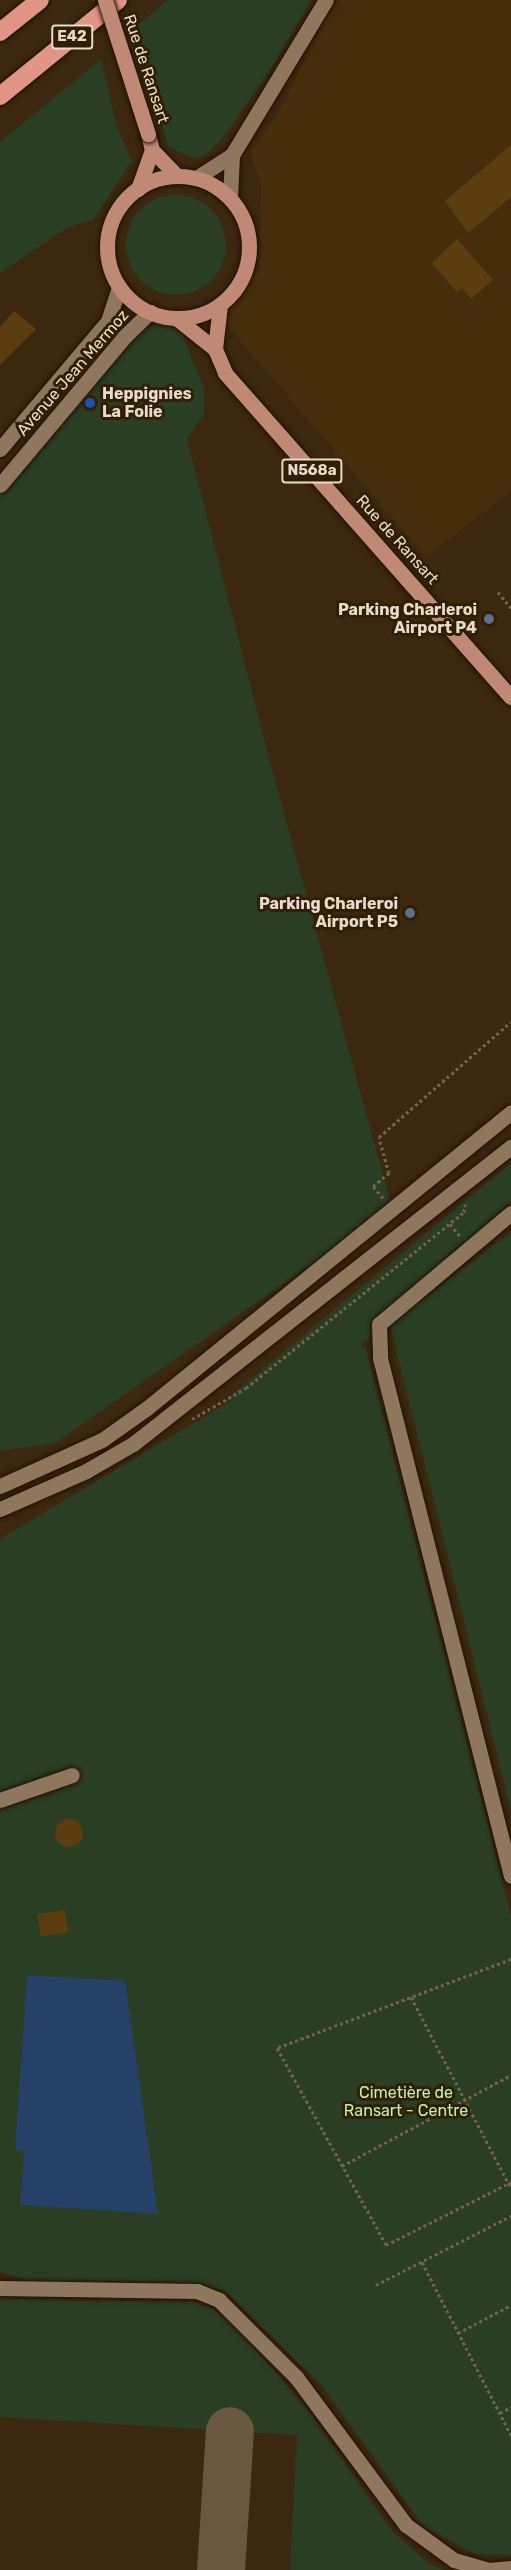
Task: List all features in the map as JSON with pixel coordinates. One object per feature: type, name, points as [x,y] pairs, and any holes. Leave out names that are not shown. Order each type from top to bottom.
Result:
[{"type":"highway","points":[[0,32],[40,0]]},
{"type":"highway","name":"E42","points":[[0,96],[118,0]]},
{"type":"highway","points":[[0,103],[27,75]]},
{"type":"main road","name":"Rue de Ransart","points":[[105,0],[152,150],[177,176]]},
{"type":"main road","name":"Rue de Ransart","points":[[138,189],[152,150]]},
{"type":"main road","points":[[119,287],[110,267],[109,234],[122,204],[138,189],[177,176],[196,178],[230,198],[248,234],[249,254],[234,291],[220,305],[215,350]]},
{"type":"main road","name":"N568a","points":[[119,287],[150,312],[176,318],[202,314],[220,305]]},
{"type":"main road","name":"Rue de Ransart","points":[[176,318],[215,350],[225,373],[511,697]]},
{"type":"street","points":[[196,178],[232,156],[326,0]]},
{"type":"street","points":[[230,198],[232,156]]},
{"type":"street","name":"Avenue Jean Mermoz","points":[[0,449],[108,321],[119,287]]},
{"type":"street","name":"Avenue Jean Mermoz","points":[[0,485],[125,336],[150,312]]},
{"type":"street","points":[[0,1486],[102,1440],[147,1408],[511,1112]]},
{"type":"street","points":[[0,1509],[46,1491],[133,1444],[511,1147]]},
{"type":"street","points":[[511,1213],[379,1324],[380,1358],[511,1876]]},
{"type":"street","points":[[0,1800],[72,1775]]},
{"type":"street","points":[[0,2288],[197,2291],[219,2300],[296,2377],[406,2525],[453,2560],[489,2570],[511,2568]]},
{"type":"path","points":[[498,592],[511,608]]},
{"type":"path","points":[[392,1208],[373,1186],[389,1173],[379,1137],[511,1022]]},
{"type":"path","points":[[510,2182],[386,2246],[277,2048],[511,1959]]},
{"type":"path","points":[[411,1997],[510,2182],[511,2188]]},
{"type":"path","points":[[342,2166],[511,2075]]},
{"type":"path","points":[[376,2285],[511,2216]]},
{"type":"path","points":[[422,2262],[511,2435]]},
{"type":"path","points":[[458,2332],[511,2305]]},
{"type":"path","points":[[500,2413],[511,2407]]},
{"type":"shaded area","points":[[334,0],[511,0],[511,491],[426,557],[219,316],[260,268],[261,185],[250,151],[278,114]]},
{"type":"green space","points":[[168,0],[312,0],[268,73],[222,139],[204,156],[193,158],[168,147],[138,25]]},
{"type":"green space","points":[[101,59],[117,128],[132,160],[93,220],[68,227],[0,273],[0,142]]},
{"type":"green space","points":[[176,195],[195,199],[211,210],[222,226],[226,245],[222,264],[211,280],[195,291],[176,295],[157,291],[141,280],[130,264],[126,245],[130,226],[141,210],[157,199]]},
{"type":"green space","points":[[176,318],[204,388],[204,414],[187,439],[269,758],[392,1208],[55,1443],[0,1451],[0,485],[125,336]]},
{"type":"green space","name":"Cimetière de Ransart - Centre","points":[[511,1163],[511,1201],[358,1348],[365,1346],[511,1916],[511,2555],[475,2554],[424,2527],[322,2386],[223,2289],[58,2289],[0,2272],[0,1539],[234,1399],[223,1402]]},
{"type":"green space","points":[[511,1232],[511,1810],[390,1325]]},
{"type":"green space","points":[[0,2299],[192,2302],[214,2310],[233,2324],[304,2405],[393,2532],[431,2565],[444,2570],[290,2570],[297,2435],[0,2417]]},
{"type":"water","points":[[27,1975],[125,1981],[158,2214],[20,2205],[24,2151],[15,2150]]},
{"type":"building","points":[[511,145],[511,197],[468,233],[445,201]]},
{"type":"building","points":[[457,239],[493,280],[471,299],[462,288],[457,292],[432,263]]},
{"type":"building","points":[[14,311],[36,329],[0,365],[0,327]]},
{"type":"building","points":[[69,1819],[79,1823],[83,1833],[79,1843],[69,1847],[59,1843],[55,1833],[59,1823]]},
{"type":"building","points":[[65,1910],[68,1932],[41,1937],[37,1914]]},
{"type":"taxiway","points":[[221,2570],[230,2431]]},
{"type":"place","name":"Heppignies La Folie","points":[[90,403]]},
{"type":"place","name":"Parking Charleroi Airport P4","points":[[489,619]]},
{"type":"place","name":"Parking Charleroi Airport P5","points":[[410,913]]}]
